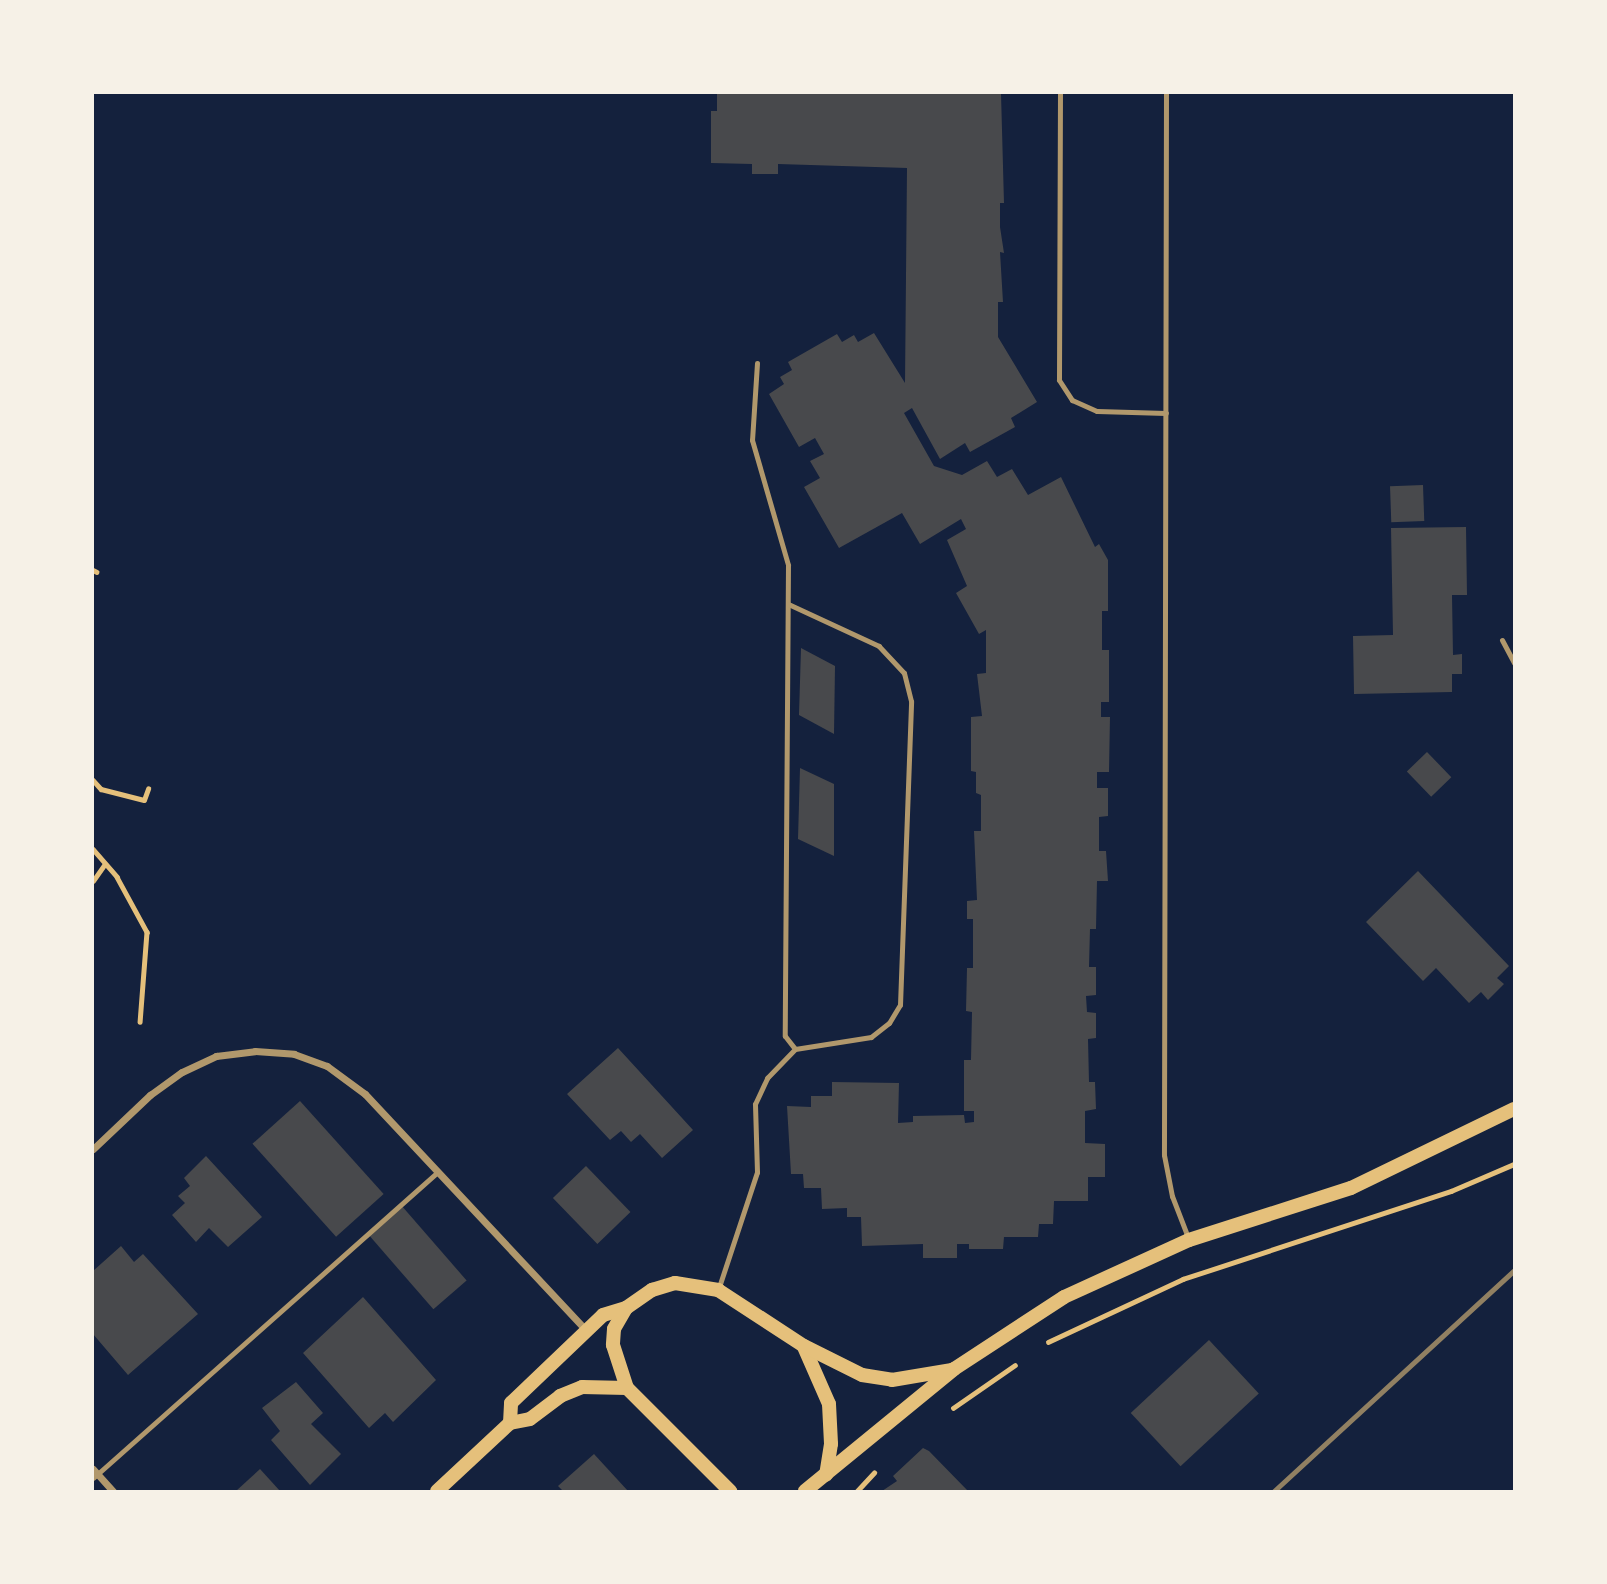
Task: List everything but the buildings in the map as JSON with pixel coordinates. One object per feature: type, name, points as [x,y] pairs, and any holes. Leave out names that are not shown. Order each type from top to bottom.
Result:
[{"type":"main road","points":[[804,1491],[954,1369],[1046,1307],[1189,1240],[1351,1188],[1514,1109]]},
{"type":"main road","points":[[510,1423],[511,1403],[603,1315],[626,1308],[652,1290],[676,1283],[718,1290],[804,1346],[876,1378],[907,1378],[954,1369]]},
{"type":"main road","points":[[626,1308],[614,1329],[613,1345],[627,1388],[730,1491]]},
{"type":"main road","points":[[804,1346],[829,1404],[831,1444],[826,1475]]},
{"type":"main road","points":[[436,1491],[510,1423],[530,1419],[560,1396],[582,1387],[627,1388]]},
{"type":"street","points":[[93,1149],[181,1072],[216,1056],[255,1051],[294,1054],[327,1066],[365,1094],[586,1331]]},
{"type":"street","points":[[94,1474],[113,1491]]},
{"type":"lane","points":[[1059,93],[1059,380],[1072,400],[1097,411],[1166,413]]},
{"type":"lane","points":[[1166,93],[1164,1155],[1172,1196],[1189,1240]]},
{"type":"lane","points":[[757,363],[752,440],[789,565],[785,1036],[795,1049]]},
{"type":"lane","points":[[718,1290],[757,1172],[755,1104],[767,1078],[795,1049],[871,1037],[889,1023],[900,1005],[911,701],[904,673],[879,646],[788,604]]},
{"type":"lane","points":[[1502,640],[1514,663]]},
{"type":"lane","points":[[94,1474],[438,1172]]},
{"type":"path","points":[[93,780],[101,789],[144,800],[148,789]]},
{"type":"path","points":[[93,849],[117,877],[147,932],[140,1022]]},
{"type":"path","points":[[93,881],[104,865]]},
{"type":"path","points":[[1043,1345],[1183,1279],[1451,1191],[1514,1164]]},
{"type":"path","points":[[941,1416],[1021,1360]]},
{"type":"path","points":[[857,1491],[882,1464]]},
{"type":"railway","points":[[1274,1491],[1514,1270]]}]
